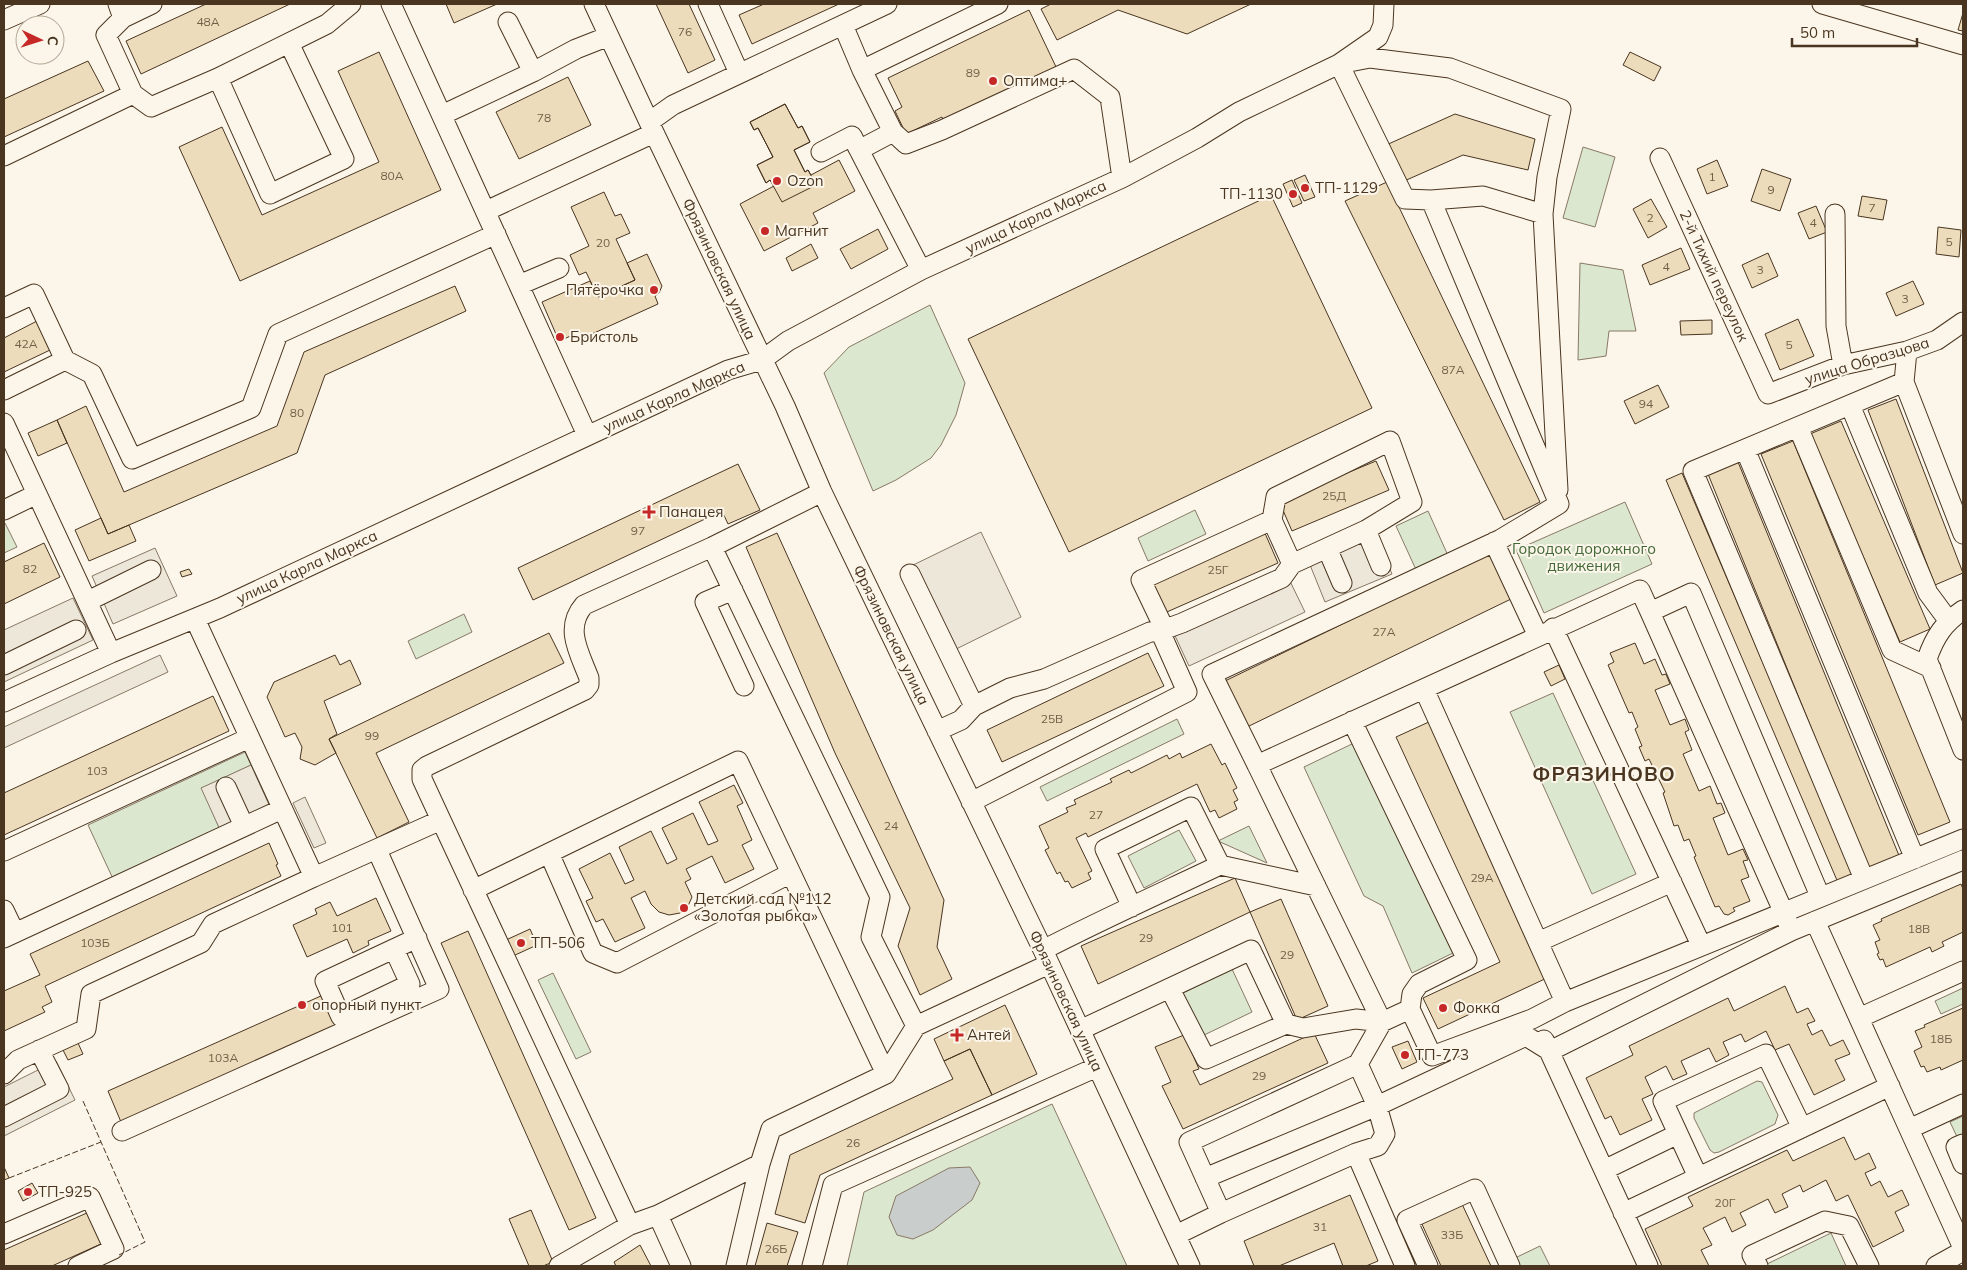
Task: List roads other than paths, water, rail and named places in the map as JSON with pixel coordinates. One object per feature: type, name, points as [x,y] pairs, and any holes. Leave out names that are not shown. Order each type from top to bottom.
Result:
[{"type":"street","points":[[4,20],[40,4]]},
{"type":"street","points":[[152,4],[121,11],[106,35],[133,94],[151,106],[218,78],[290,43],[327,24],[351,4]]},
{"type":"street","points":[[392,4],[587,435]]},
{"type":"street","name":"Фрязиновская улица","points":[[594,4],[651,128],[785,406],[822,492],[1046,957],[1190,1266]]},
{"type":"street","points":[[708,4],[739,73]]},
{"type":"street","points":[[486,211],[651,128],[673,105],[887,4]]},
{"type":"street","points":[[862,70],[998,4]]},
{"type":"street","name":"улица Карла Маркса","points":[[4,702],[112,653],[194,619],[728,370],[762,360],[788,341],[921,270],[1122,178],[1196,138],[1239,112],[1339,64],[1378,37],[1383,25],[1384,4]]},
{"type":"street","points":[[1822,4],[1963,45]]},
{"type":"street","points":[[508,22],[533,72]]},
{"type":"street","points":[[843,24],[862,70],[894,132],[906,144],[942,130],[1074,69],[1110,97],[1122,178]]},
{"type":"street","points":[[442,115],[533,72],[576,49],[609,36]]},
{"type":"street","points":[[218,78],[270,194],[344,159],[290,43]]},
{"type":"street","points":[[1543,214],[1483,196],[1431,200],[1405,199],[1339,64],[1370,58],[1450,68],[1561,109],[1543,214],[1559,504]]},
{"type":"street","points":[[4,156],[133,94]]},
{"type":"street","points":[[859,150],[894,132]]},
{"type":"street","points":[[821,152],[852,136],[921,270]]},
{"type":"street","name":"2-й Тихий переулок","points":[[1660,158],[1768,394]]},
{"type":"street","points":[[1431,200],[1559,504]]},
{"type":"street","points":[[1835,214],[1836,326],[1843,365]]},
{"type":"street","points":[[4,308],[34,294],[65,360],[92,374],[132,459],[251,408],[278,334],[496,234]]},
{"type":"street","points":[[519,285],[559,268]]},
{"type":"street","name":"улица Образцова","points":[[1768,394],[1843,365],[1907,351],[1937,340],[1963,322]]},
{"type":"street","points":[[1907,351],[1904,382],[1963,534]]},
{"type":"street","points":[[4,390],[65,360]]},
{"type":"street","points":[[1864,880],[1693,471],[1904,382]]},
{"type":"street","points":[[1850,405],[1928,593],[1956,615],[1933,642],[1927,659],[1963,750]]},
{"type":"street","points":[[4,423],[112,653]]},
{"type":"street","points":[[1798,427],[1892,650],[1931,668]]},
{"type":"street","points":[[937,731],[961,720],[974,706],[1010,688],[1028,682],[1044,680],[1150,632],[1182,623],[1282,578],[1292,564],[1366,530],[1412,502],[1390,441],[1276,497],[1272,520],[1292,564]]},
{"type":"street","points":[[1745,449],[1915,859]]},
{"type":"street","points":[[630,1225],[422,779],[422,770],[585,690],[589,678],[574,637],[577,613],[584,604],[712,547],[822,492]]},
{"type":"street","points":[[4,510],[37,494]]},
{"type":"street","points":[[1382,1022],[1212,674],[1494,542],[1559,504]]},
{"type":"street","points":[[971,802],[1187,692],[1141,580],[1272,520]]},
{"type":"street","points":[[1366,530],[1381,566]]},
{"type":"street","points":[[1494,542],[1546,632],[1702,945]]},
{"type":"street","points":[[712,547],[880,896],[871,937],[916,1026]]},
{"type":"street","points":[[1327,548],[1342,583]]},
{"type":"street","points":[[88,601],[151,570]]},
{"type":"street","points":[[910,574],[974,706]]},
{"type":"street","points":[[732,590],[705,602],[744,686]]},
{"type":"street","points":[[1257,765],[1640,590],[1792,931]]},
{"type":"street","points":[[1650,612],[1692,593],[1820,896]]},
{"type":"street","points":[[194,619],[314,877]]},
{"type":"street","points":[[4,665],[76,630]]},
{"type":"street","points":[[1424,689],[1565,1002]]},
{"type":"street","points":[[1352,721],[1467,960],[1419,984],[1412,994],[1410,1009],[1432,1056],[1532,1019],[1565,1002],[1782,911],[1864,880],[1963,839]]},
{"type":"street","points":[[4,852],[249,738]]},
{"type":"street","points":[[473,890],[738,760],[886,1074]]},
{"type":"street","points":[[226,787],[244,826]]},
{"type":"street","points":[[1132,907],[1105,849],[1191,807],[1220,865]]},
{"type":"street","points":[[4,910],[9,936],[282,809]]},
{"type":"street","points":[[4,1074],[18,1060],[86,1029],[91,994],[201,943],[213,924],[441,820]]},
{"type":"street","points":[[122,1131],[439,989],[376,850]]},
{"type":"street","points":[[548,853],[593,953],[617,963],[791,873]]},
{"type":"street","points":[[1550,1051],[1792,931],[1963,860]]},
{"type":"street","points":[[736,1266],[760,1164],[771,1129],[886,1074],[916,1026],[1046,957],[1132,907],[1220,865],[1316,886]]},
{"type":"street","points":[[1538,942],[1672,882]]},
{"type":"street","points":[[1815,921],[1963,1250],[1936,1266]]},
{"type":"street","points":[[394,949],[417,938]]},
{"type":"street","points":[[1080,1030],[1251,950],[1286,1024]]},
{"type":"street","points":[[1859,1018],[1963,971]]},
{"type":"street","points":[[1170,989],[1206,1059],[1286,1024],[1303,1028],[1356,1019],[1382,1022],[1410,1009]]},
{"type":"street","points":[[1532,1019],[1550,1051],[1648,1266]]},
{"type":"street","points":[[1221,1213],[1189,1142],[1358,1064],[1382,1022]]},
{"type":"street","points":[[1205,1178],[1377,1106],[1526,1036],[1550,1051]]},
{"type":"street","points":[[4,1117],[59,1089],[39,1050]]},
{"type":"street","points":[[1698,1177],[1663,1101],[1766,1054],[1802,1128]]},
{"type":"street","points":[[1176,1235],[1221,1213],[1378,1146],[1385,1134],[1377,1106],[1358,1064]]},
{"type":"street","points":[[812,1266],[833,1185],[1098,1067]]},
{"type":"street","points":[[1623,1212],[1890,1086]]},
{"type":"street","points":[[1909,1129],[1963,1104]]},
{"type":"street","points":[[1604,1170],[1678,1134]]},
{"type":"street","points":[[1963,1144],[1956,1147],[1963,1164]]},
{"type":"street","points":[[1356,1154],[1405,1266]]},
{"type":"street","points":[[568,1264],[630,1225],[658,1215],[760,1164]]},
{"type":"street","points":[[1388,1228],[1475,1189],[1510,1266]]},
{"type":"street","points":[[4,1234],[90,1197],[114,1249],[78,1266]]},
{"type":"street","points":[[658,1215],[681,1266]]},
{"type":"street","points":[[1407,1220],[1423,1265]]},
{"type":"street","points":[[1758,1266],[1752,1255],[1825,1221],[1849,1226],[1869,1266]]},
{"type":"place","name":"Оптима+","points":[[993,81]]},
{"type":"place","name":"Ozon","points":[[777,181]]},
{"type":"place","name":"ТП-1129","points":[[1305,188]]},
{"type":"place","name":"ТП-1130","points":[[1293,194]]},
{"type":"place","name":"Магнит","points":[[765,231]]},
{"type":"place","name":"Пятёрочка","points":[[654,290]]},
{"type":"place","name":"Бристоль","points":[[560,337]]},
{"type":"place","name":"Панацея","points":[[649,512]]},
{"type":"place","name":"Детский сад №112 «Золотая рыбка»","points":[[684,908]]},
{"type":"place","name":"ТП-506","points":[[521,943]]},
{"type":"place","name":"опорный пункт","points":[[302,1005]]},
{"type":"place","name":"Фокка","points":[[1443,1008]]},
{"type":"place","name":"Антей","points":[[957,1035]]},
{"type":"place","name":"ТП-773","points":[[1405,1055]]},
{"type":"place","name":"ТП-925","points":[[28,1192]]},
{"type":"district","name":"ФРЯЗИНОВО","points":[[1604,774]]},
{"type":"park label","name":"Городок дорожного движения","points":[[1584,558]]}]
